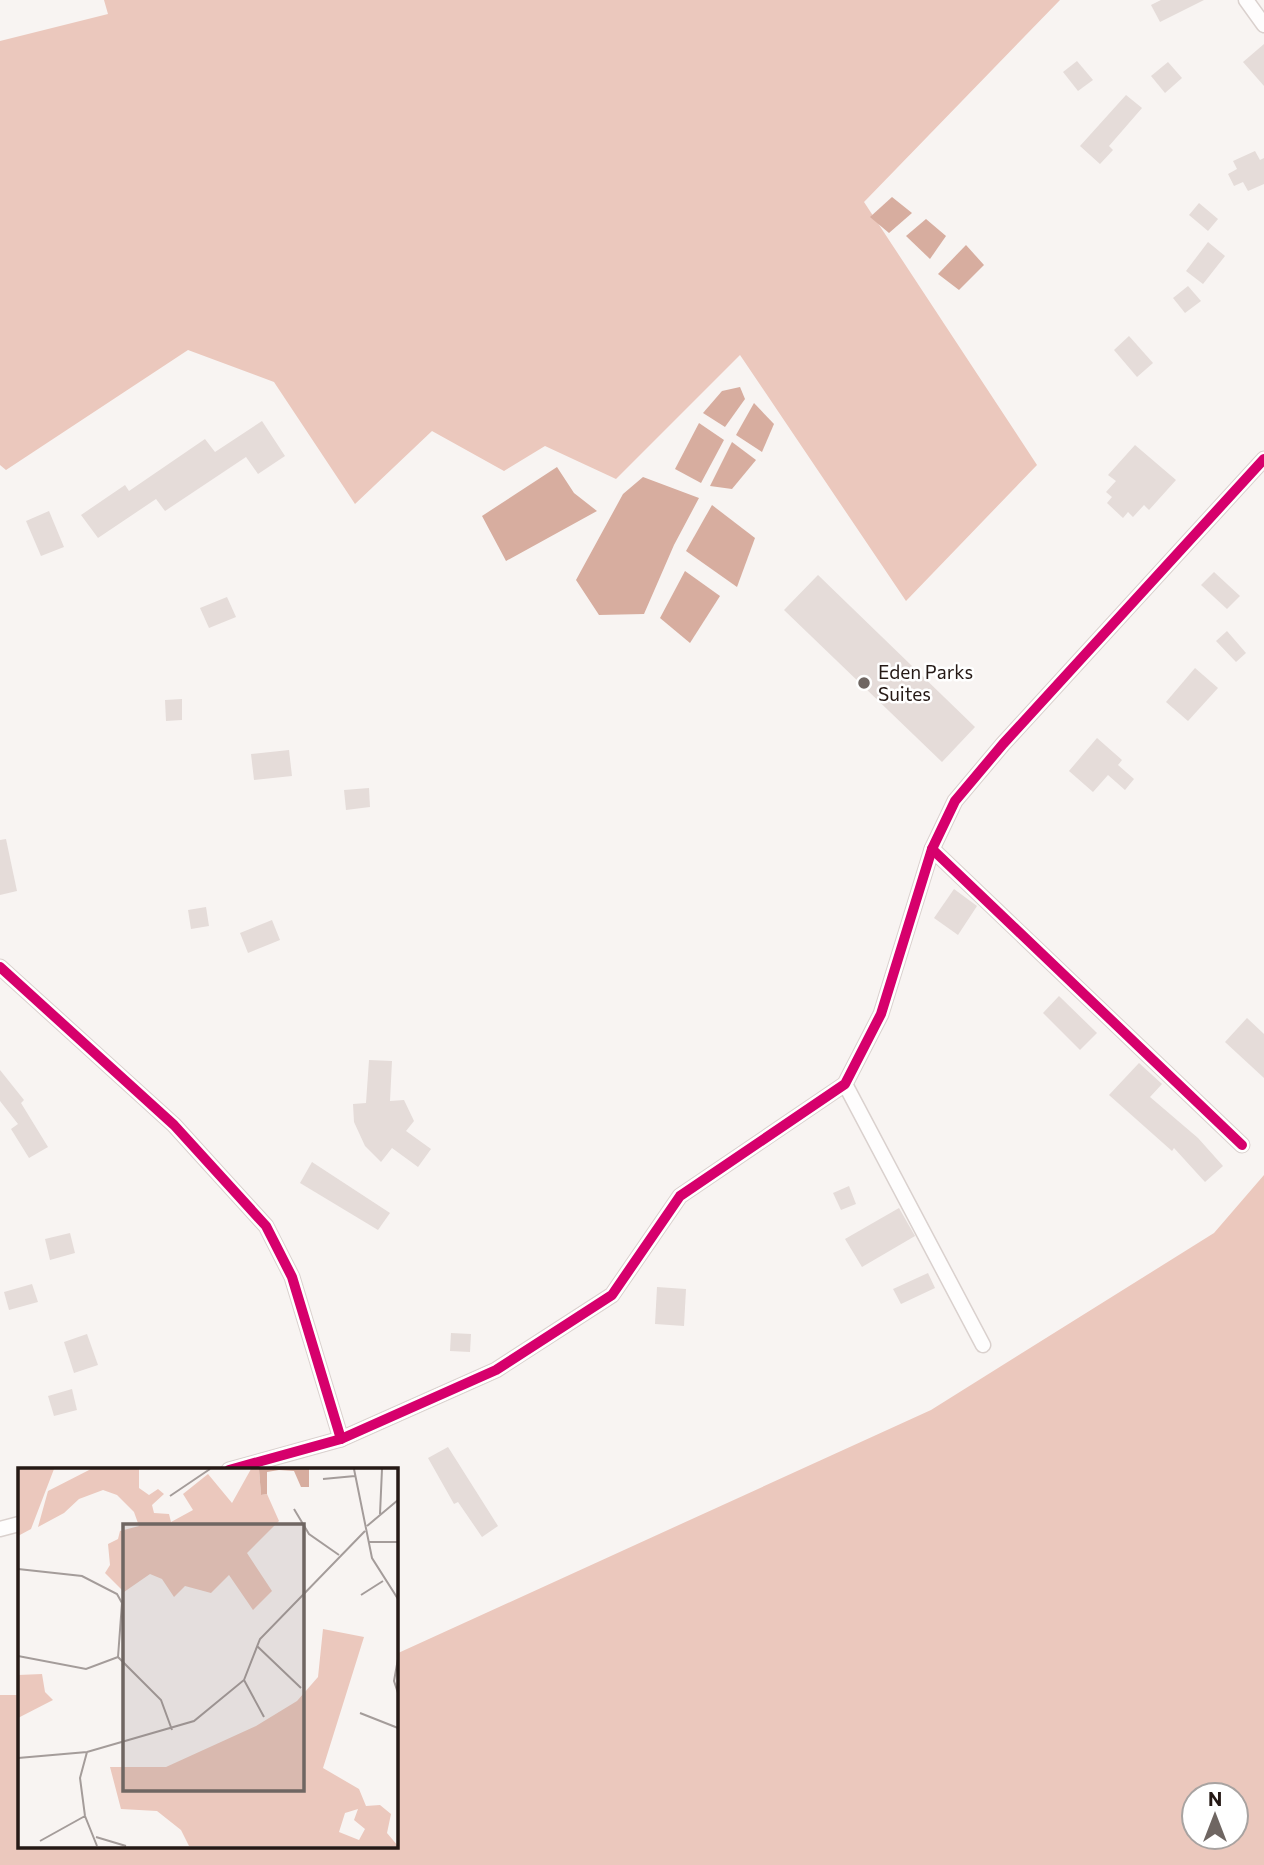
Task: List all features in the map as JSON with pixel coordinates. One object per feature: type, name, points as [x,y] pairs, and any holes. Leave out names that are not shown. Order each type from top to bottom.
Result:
[{"type":"street","points":[[1246,0],[1264,26]]},
{"type":"street","points":[[233,1468],[341,1439],[495,1370],[611,1294],[680,1196],[845,1084],[881,1014],[932,849],[955,801],[1003,744],[1264,459]]},
{"type":"street","points":[[932,849],[1242,1146]]},
{"type":"street","points":[[0,968],[174,1125],[265,1226],[292,1278],[341,1439]]},
{"type":"street","points":[[845,1084],[983,1345]]},
{"type":"street","points":[[0,1529],[18,1524]]},
{"type":"shaded area","points":[[104,0],[1060,0],[864,202],[1037,465],[906,601],[740,355],[616,479],[545,446],[504,471],[432,431],[355,504],[274,382],[188,350],[6,470],[0,465],[0,41],[108,14]]},
{"type":"shaded area","points":[[892,197],[912,213],[889,233],[870,217]]},
{"type":"shaded area","points":[[926,219],[946,236],[930,259],[906,236]]},
{"type":"shaded area","points":[[966,245],[984,265],[959,290],[938,274]]},
{"type":"shaded area","points":[[740,387],[745,399],[725,427],[703,413],[722,391]]},
{"type":"shaded area","points":[[754,403],[774,424],[762,452],[736,435]]},
{"type":"shaded area","points":[[699,423],[724,440],[701,483],[675,469]]},
{"type":"shaded area","points":[[732,442],[756,460],[732,489],[710,486]]},
{"type":"shaded area","points":[[557,467],[574,493],[597,511],[506,561],[482,516]]},
{"type":"shaded area","points":[[643,477],[699,498],[674,545],[644,614],[599,615],[576,580],[623,494]]},
{"type":"shaded area","points":[[712,505],[755,538],[737,587],[686,551]]},
{"type":"shaded area","points":[[685,571],[720,596],[690,643],[660,618]]},
{"type":"shaded area","points":[[1264,1175],[1264,1865],[0,1865],[0,1695],[18,1695],[18,1848],[397,1848],[397,1654],[931,1410],[1214,1233]]},
{"type":"building","points":[[1161,0],[1204,0],[1160,22],[1151,5]]},
{"type":"building","points":[[1264,44],[1264,86],[1243,62]]},
{"type":"building","points":[[1077,61],[1093,80],[1078,91],[1063,72]]},
{"type":"building","points":[[1168,62],[1182,78],[1165,93],[1151,76]]},
{"type":"building","points":[[1126,95],[1142,108],[1109,146],[1113,150],[1100,164],[1080,146]]},
{"type":"building","points":[[1255,151],[1260,160],[1264,158],[1264,184],[1248,191],[1243,182],[1234,186],[1228,174],[1237,169],[1233,161]]},
{"type":"building","points":[[1199,203],[1218,219],[1208,231],[1189,215]]},
{"type":"building","points":[[1208,242],[1225,256],[1203,284],[1186,271]]},
{"type":"building","points":[[1188,286],[1201,301],[1185,313],[1173,298]]},
{"type":"building","points":[[1129,336],[1153,363],[1137,377],[1114,350]]},
{"type":"building","points":[[262,421],[285,456],[258,474],[246,457],[165,511],[156,499],[98,538],[81,515],[125,485],[129,491],[205,439],[215,452]]},
{"type":"building","points":[[1135,445],[1176,480],[1149,510],[1144,505],[1133,517],[1128,512],[1123,518],[1107,503],[1112,497],[1106,492],[1116,481],[1108,475]]},
{"type":"building","points":[[49,511],[64,547],[41,556],[26,521]]},
{"type":"building","points":[[1214,572],[1240,596],[1227,609],[1201,585]]},
{"type":"building","points":[[818,575],[975,727],[942,762],[784,610]]},
{"type":"building","points":[[227,597],[236,617],[209,628],[200,608]]},
{"type":"building","points":[[1227,631],[1246,653],[1236,662],[1216,641]]},
{"type":"building","points":[[1195,668],[1218,688],[1188,721],[1166,702]]},
{"type":"building","points":[[182,699],[182,720],[166,721],[165,700]]},
{"type":"building","points":[[1097,738],[1122,760],[1118,765],[1134,779],[1125,790],[1108,775],[1093,792],[1069,771]]},
{"type":"building","points":[[289,750],[292,776],[254,780],[251,754]]},
{"type":"building","points":[[369,788],[370,807],[346,810],[344,790]]},
{"type":"building","points":[[6,839],[17,891],[0,895],[0,840]]},
{"type":"building","points":[[954,889],[977,906],[958,935],[934,918]]},
{"type":"building","points":[[206,907],[209,926],[191,929],[188,910]]},
{"type":"building","points":[[272,920],[280,940],[248,953],[240,933]]},
{"type":"building","points":[[1059,996],[1097,1033],[1080,1050],[1043,1013]]},
{"type":"building","points":[[1247,1018],[1264,1034],[1264,1078],[1225,1042]]},
{"type":"building","points":[[369,1060],[392,1061],[390,1101],[404,1100],[414,1121],[406,1131],[431,1149],[418,1167],[392,1148],[381,1162],[365,1146],[354,1122],[353,1104],[366,1103]]},
{"type":"building","points":[[1139,1063],[1162,1084],[1150,1097],[1198,1138],[1223,1166],[1205,1182],[1174,1148],[1172,1151],[1109,1095]]},
{"type":"building","points":[[0,1070],[24,1100],[21,1103],[48,1147],[29,1158],[11,1129],[18,1124],[0,1101]]},
{"type":"building","points":[[312,1162],[390,1213],[378,1230],[300,1183]]},
{"type":"building","points":[[849,1186],[856,1204],[841,1210],[833,1193]]},
{"type":"building","points":[[899,1208],[915,1236],[862,1267],[845,1239]]},
{"type":"building","points":[[70,1233],[75,1253],[50,1260],[45,1239]]},
{"type":"building","points":[[928,1273],[935,1288],[901,1304],[893,1289]]},
{"type":"building","points":[[32,1284],[38,1302],[9,1310],[4,1292]]},
{"type":"building","points":[[657,1287],[686,1289],[684,1326],[655,1324]]},
{"type":"building","points":[[451,1333],[471,1334],[470,1352],[450,1351]]},
{"type":"building","points":[[87,1334],[98,1365],[74,1373],[64,1342]]},
{"type":"building","points":[[72,1389],[77,1410],[54,1416],[48,1396]]},
{"type":"building","points":[[448,1447],[498,1526],[482,1537],[458,1502],[454,1504],[428,1458]]},
{"type":"cycle path","points":[[236,1468],[341,1439],[496,1370],[612,1295],[680,1196],[845,1084],[881,1014],[932,849],[955,801],[1003,744],[1264,459]]},
{"type":"cycle path","points":[[932,849],[1242,1145]]},
{"type":"cycle path","points":[[0,967],[174,1125],[266,1226],[292,1277],[341,1439]]},
{"type":"place","name":"Eden Parks Suites","points":[[864,683]]}]
